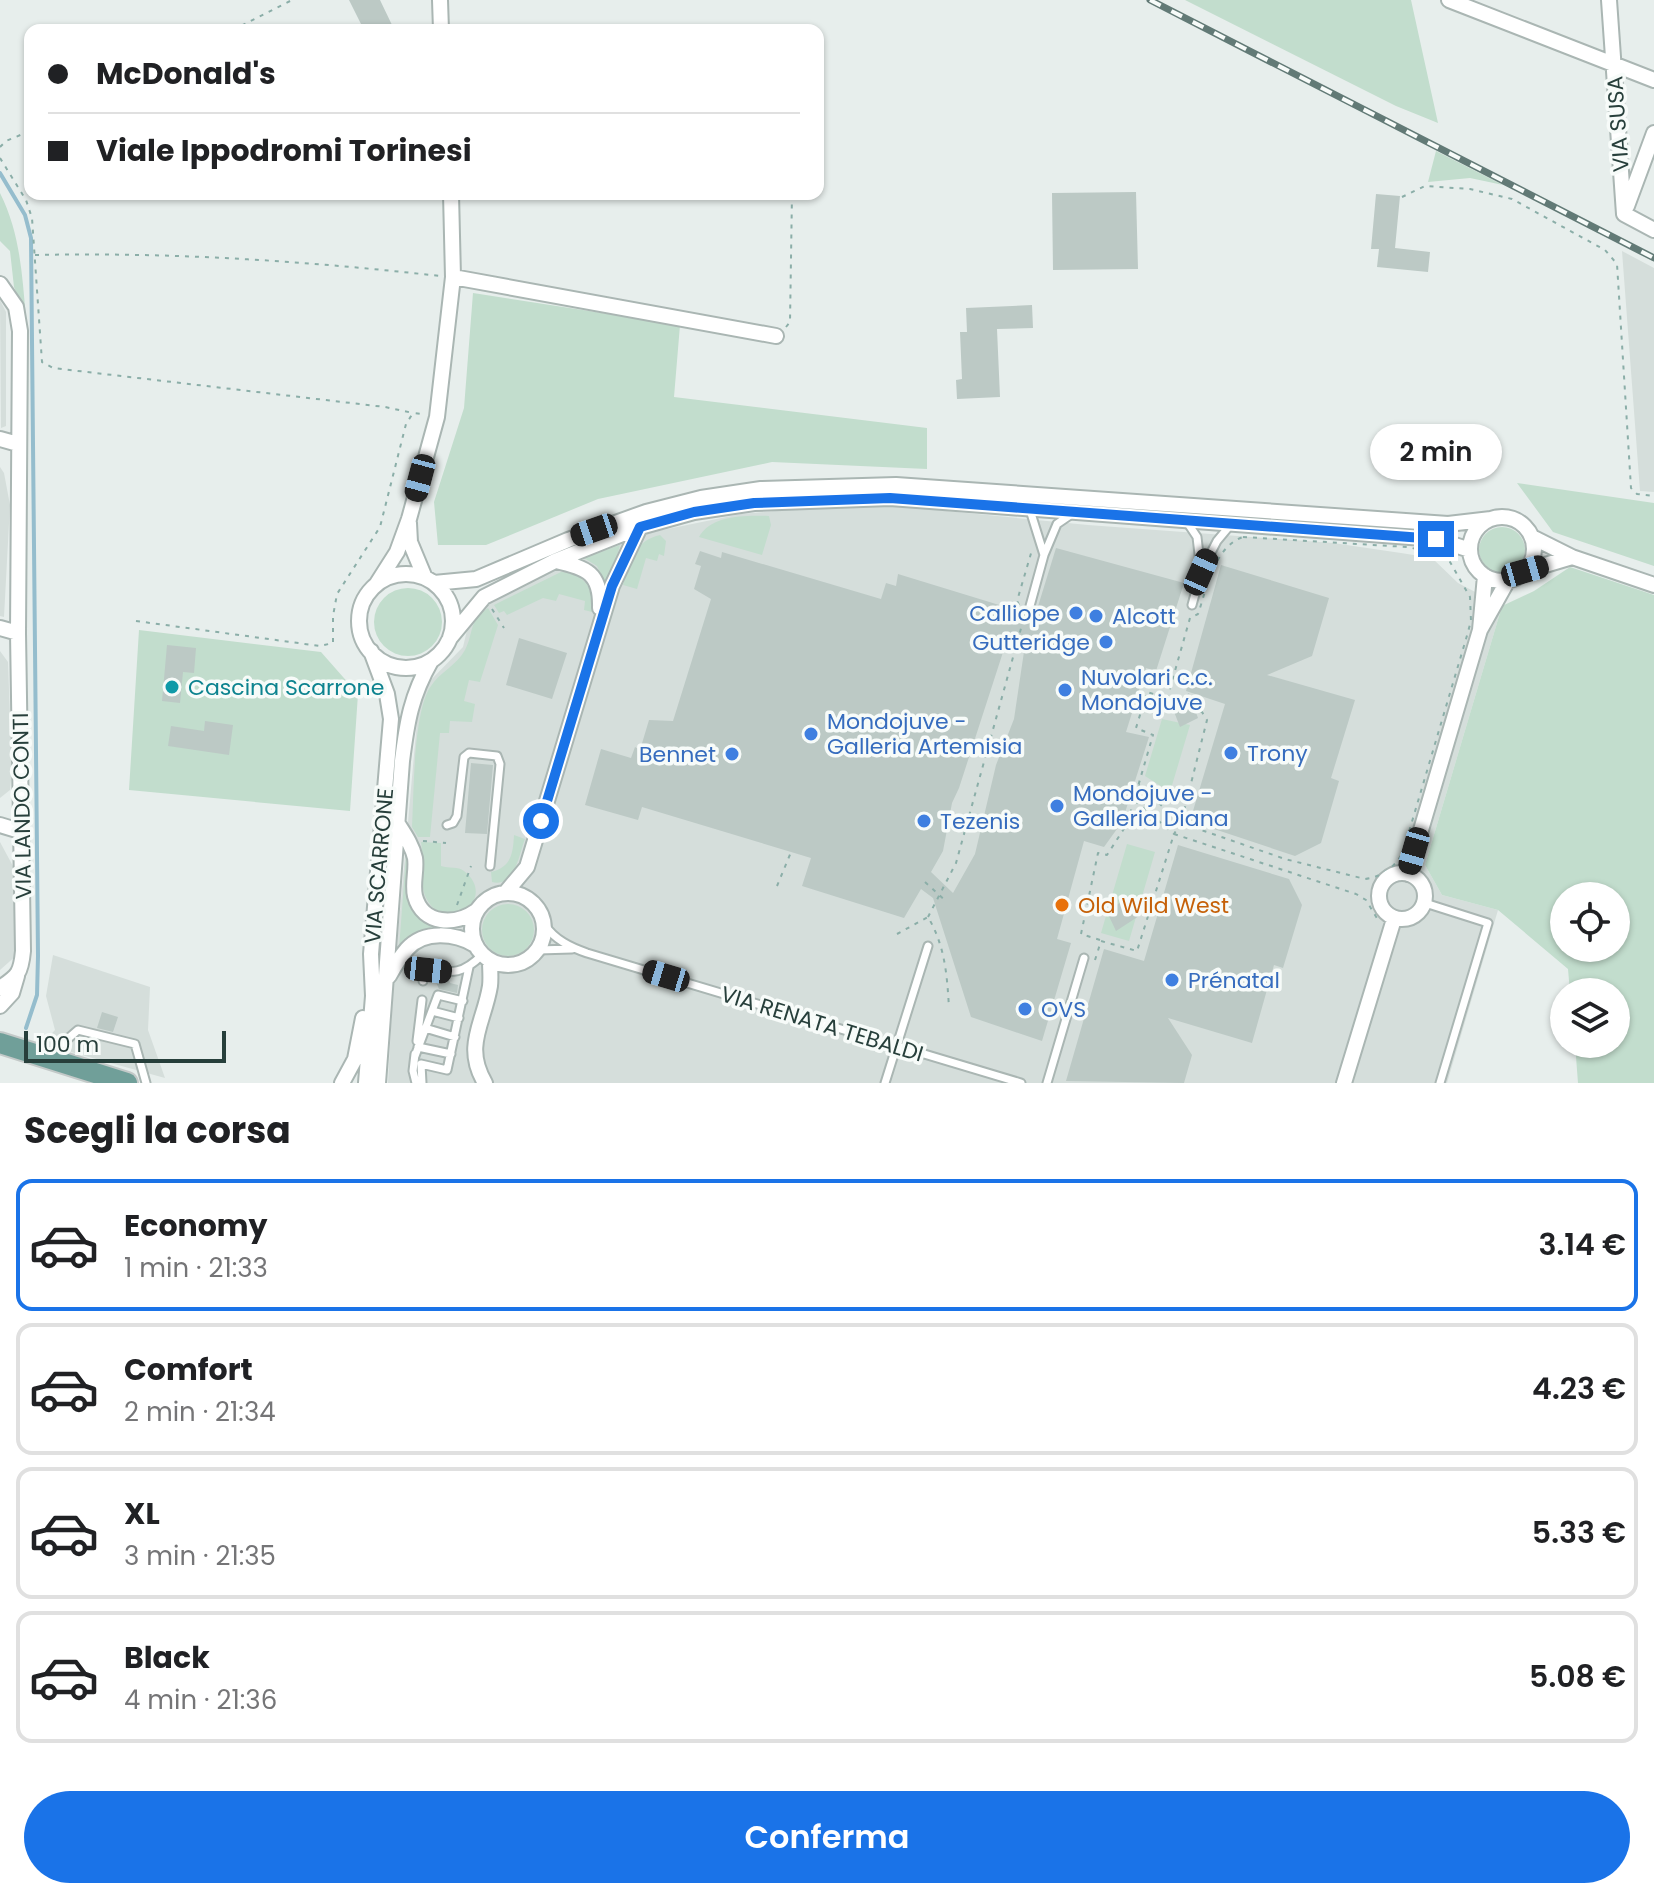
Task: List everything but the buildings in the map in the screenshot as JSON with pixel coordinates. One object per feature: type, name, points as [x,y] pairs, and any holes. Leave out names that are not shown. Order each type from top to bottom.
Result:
[{"type":"main road","points":[[0,1043],[127,1083]]},
{"type":"street","points":[[440,0],[441,24]]},
{"type":"street","points":[[1449,0],[1654,80]]},
{"type":"street","name":"VIA SUSA","points":[[1609,0],[1624,214]]},
{"type":"street","points":[[1654,133],[1624,214],[1654,230]]},
{"type":"street","points":[[451,200],[453,277],[437,417],[397,552],[361,610],[363,639],[371,651],[393,666],[406,668],[431,661],[443,651],[484,597],[555,561],[640,527],[694,512],[754,503],[890,498],[1078,510],[1436,539],[1470,550]]},
{"type":"street","points":[[453,277],[776,336]]},
{"type":"street","name":"VIA LANDO CONTI","points":[[0,284],[16,307],[20,331],[18,633],[23,951],[17,976]]},
{"type":"street","points":[[0,439],[18,444]]},
{"type":"street","points":[[376,585],[400,575],[430,581],[476,579],[568,540],[646,512],[701,498],[761,489],[896,485],[1448,524],[1501,517],[1520,522],[1532,537],[1572,557],[1654,585]]},
{"type":"street","points":[[409,519],[410,542],[430,581],[444,594],[451,608],[453,623],[450,638]]},
{"type":"street","points":[[1491,519],[1475,531],[1470,550],[1477,569],[1485,576],[1508,580],[1525,571],[1572,557]]},
{"type":"street","points":[[490,985],[510,965],[530,958],[542,942],[544,924],[528,889],[527,867],[615,577],[640,527]]},
{"type":"street","points":[[1525,571],[1533,557],[1532,537]]},
{"type":"street","points":[[555,561],[580,566],[598,582],[600,624]]},
{"type":"street","points":[[1408,874],[1480,630],[1485,576]]},
{"type":"street","points":[[1480,630],[1508,580]]},
{"type":"street","points":[[0,628],[18,633]]},
{"type":"street","name":"VIA SCARRONE","points":[[366,1083],[373,996],[371,954],[391,719],[387,694],[371,651]]},
{"type":"street","name":"VIA SCARRONE","points":[[378,1083],[402,761],[409,708],[431,661]]},
{"type":"street","name":"VIA SCARRONE","points":[[398,823],[416,861],[415,896],[432,917],[451,922]]},
{"type":"street","points":[[0,825],[23,832]]},
{"type":"street","points":[[506,892],[527,867]]},
{"type":"street","points":[[1400,873],[1408,874],[1420,882],[1426,896],[1425,903],[1416,915],[1402,920],[1394,919],[1382,909],[1379,894],[1386,879],[1400,873]]},
{"type":"street","points":[[451,922],[467,918],[491,896],[506,892],[532,901]]},
{"type":"street","points":[[477,910],[472,927],[483,953],[490,985],[475,1041],[479,1079]]},
{"type":"street","points":[[1344,1083],[1394,919]]},
{"type":"street","name":"VIA SCARRONE","points":[[386,980],[406,949],[427,936],[450,935],[465,939],[483,953]]},
{"type":"street","points":[[483,953],[510,965]]},
{"type":"street","points":[[342,1083],[355,1059],[371,954]]},
{"type":"street","points":[[0,988],[17,976]]},
{"type":"street","points":[[0,1006],[12,993],[17,976]]},
{"type":"lane","points":[[1029,508],[1044,555]]},
{"type":"lane","points":[[1030,606],[1044,555],[1057,524],[1078,510]]},
{"type":"lane","points":[[1185,520],[1197,537],[1201,572]]},
{"type":"lane","points":[[1192,605],[1201,572],[1217,541],[1232,523]]},
{"type":"lane","points":[[447,825],[453,823],[457,816],[464,757],[469,753],[497,756],[500,764],[493,860],[490,866]]},
{"type":"lane","points":[[1425,903],[1488,923],[1440,1083]]},
{"type":"lane","name":"VIA RENATA TEBALDI","points":[[544,924],[551,934],[578,950],[1021,1083]]},
{"type":"lane","points":[[885,1083],[928,946]]},
{"type":"lane","name":"VIA RENATA TEBALDI","points":[[538,950],[578,950]]},
{"type":"lane","points":[[423,981],[428,970],[458,972],[469,967],[483,953]]},
{"type":"lane","points":[[1047,1083],[1084,958]]},
{"type":"lane","points":[[419,1083],[421,1064],[447,1070],[469,967]]},
{"type":"lane","points":[[415,1056],[438,995],[463,1001]]},
{"type":"lane","points":[[419,1083],[413,1071],[422,1000]]},
{"type":"lane","points":[[432,1011],[459,1018]]},
{"type":"lane","points":[[425,1028],[455,1037]]},
{"type":"lane","points":[[47,1057],[78,1030],[135,1044],[146,1083]]},
{"type":"lane","points":[[418,1047],[451,1054]]},
{"type":"path","points":[[245,24],[292,0]]},
{"type":"path","points":[[0,147],[24,134]]},
{"type":"path","points":[[0,158],[29,209],[42,362],[53,368],[385,407],[437,417]]},
{"type":"path","points":[[1402,197],[1425,186],[1470,189],[1512,199],[1605,250],[1617,264],[1631,488],[1637,494],[1654,496]]},
{"type":"path","points":[[776,336],[790,322],[792,200]]},
{"type":"path","points":[[34,255],[105,253],[225,259],[453,277]]},
{"type":"path","points":[[136,621],[320,646],[333,643],[337,594],[380,527],[406,424],[413,413]]},
{"type":"path","points":[[928,917],[956,863],[1025,615],[1017,601],[1038,530]]},
{"type":"path","points":[[1139,785],[1181,823],[1285,859],[1365,879],[1378,876],[1394,866],[1406,842],[1471,621],[1470,597],[1450,562],[1437,553],[1394,546],[1237,538],[1217,562],[1198,614],[1190,618],[1167,699]]},
{"type":"path","points":[[490,605],[504,628]]},
{"type":"path","points":[[1008,637],[1029,637]]},
{"type":"path","points":[[1147,692],[1202,712],[1207,720],[1181,823],[1174,834],[1137,951],[1081,934],[1098,853],[1107,855],[1127,824],[1139,785],[1153,735],[1136,728],[1147,692]]},
{"type":"path","points":[[1134,800],[1174,834],[1356,894],[1366,900],[1379,927]]},
{"type":"path","points":[[418,841],[446,843]]},
{"type":"path","points":[[777,886],[791,852]]},
{"type":"path","points":[[451,922],[471,866]]},
{"type":"path","points":[[925,882],[947,902]]},
{"type":"path","points":[[1092,969],[1101,941]]},
{"type":"shaded area","points":[[1622,251],[1654,268],[1654,492],[1640,491]]},
{"type":"shaded area","points":[[0,300],[6,312],[6,426],[1,428]]},
{"type":"shaded area","points":[[0,467],[10,505],[4,617],[0,616]]},
{"type":"shaded area","points":[[865,503],[1088,525],[1333,543],[1432,558],[1458,583],[1502,606],[1425,865],[1442,895],[1498,910],[1447,1083],[388,1083],[393,990],[418,710],[425,686],[463,647],[469,622],[482,608],[507,593],[585,557],[648,533],[741,514]]},
{"type":"shaded area","points":[[0,651],[8,662],[12,771],[10,790],[0,798]]},
{"type":"shaded area","points":[[0,842],[14,868],[19,886],[18,954],[0,970]]},
{"type":"shaded area","points":[[53,955],[150,987],[148,1030],[165,1078],[42,1044],[55,1030],[46,996]]},
{"type":"green space","points":[[1185,0],[1411,0],[1438,123],[1396,106]]},
{"type":"green space","points":[[1436,151],[1503,185],[1470,178],[1428,182]]},
{"type":"green space","points":[[0,193],[16,238],[26,318],[14,287],[10,251],[0,241]]},
{"type":"green space","points":[[473,293],[680,325],[674,397],[927,428],[927,469],[772,462],[598,499],[486,545],[438,545],[434,502],[464,408]]},
{"type":"green space","points":[[1517,483],[1654,503],[1654,566],[1553,532]]},
{"type":"green space","points":[[769,516],[771,525],[762,555],[699,537],[720,520]]},
{"type":"green space","points":[[1502,527],[1518,534],[1525,550],[1518,566],[1502,573],[1486,566],[1479,550],[1486,534]]},
{"type":"green space","points":[[660,535],[666,541],[664,556],[659,554],[657,561],[646,558],[637,589],[623,585],[639,547]]},
{"type":"green space","points":[[620,545],[611,578],[605,583],[597,566],[584,558]]},
{"type":"green space","points":[[1570,567],[1654,595],[1654,1083],[1578,1083],[1576,1058],[1630,1058],[1630,978],[1569,978],[1568,969],[1560,962],[1630,962],[1630,882],[1550,882],[1550,954],[1498,910],[1442,895],[1425,865],[1502,606],[1534,591]]},
{"type":"green space","points":[[561,572],[576,576],[587,584],[592,597],[592,612],[584,610],[585,601],[559,594],[556,601],[543,598],[507,615],[504,611],[499,613],[494,605]]},
{"type":"green space","points":[[401,588],[415,588],[427,593],[437,603],[442,622],[437,641],[427,651],[415,656],[401,656],[389,651],[379,641],[374,629],[374,615],[379,603],[389,593]]},
{"type":"green space","points":[[488,608],[498,625],[480,682],[469,680],[464,701],[475,704],[472,722],[450,721],[449,733],[440,733],[430,837],[418,837],[412,827],[414,774],[425,698],[435,681],[462,655],[474,623]]},
{"type":"green space","points":[[139,630],[321,652],[358,694],[350,811],[129,790]]},
{"type":"green space","points":[[1162,719],[1190,725],[1170,792],[1145,776]]},
{"type":"green space","points":[[514,835],[525,839],[515,868],[506,880],[492,882],[491,872],[503,867],[510,859]]},
{"type":"green space","points":[[421,842],[441,843],[441,866],[462,869],[473,882],[476,892],[466,910],[446,914],[435,909],[426,898]]},
{"type":"green space","points":[[1127,844],[1155,852],[1129,941],[1101,933]]},
{"type":"green space","points":[[406,856],[410,860],[409,891],[448,927],[448,932],[399,949]]},
{"type":"green space","points":[[508,904],[526,912],[534,930],[526,948],[508,956],[490,948],[482,930],[490,912]]},
{"type":"waterway","points":[[0,173],[25,215],[31,238],[38,956],[37,995],[26,1028]]},
{"type":"railway","points":[[1150,0],[1654,258]]},
{"type":"place","name":"Calliope","points":[[1076,613]]},
{"type":"place","name":"Alcott","points":[[1096,616]]},
{"type":"place","name":"Gutteridge","points":[[1106,642]]},
{"type":"place","name":"Cascina Scarrone","points":[[172,687]]},
{"type":"place","name":"Nuvolari c.c. Mondojuve","points":[[1065,690]]},
{"type":"place","name":"Mondojuve - Galleria Artemisia","points":[[811,734]]},
{"type":"place","name":"Trony","points":[[1231,753]]},
{"type":"place","name":"Bennet","points":[[732,754]]},
{"type":"place","name":"Mondojuve - Galleria Diana","points":[[1057,806]]},
{"type":"place","name":"Tezenis","points":[[924,821]]},
{"type":"place","name":"Old Wild West","points":[[1062,905]]},
{"type":"place","name":"Prénatal","points":[[1172,980]]},
{"type":"place","name":"OVS","points":[[1025,1009]]},
{"type":"route","points":[[541,821],[615,577],[640,527],[694,512],[754,503],[890,498],[1436,539]]}]
